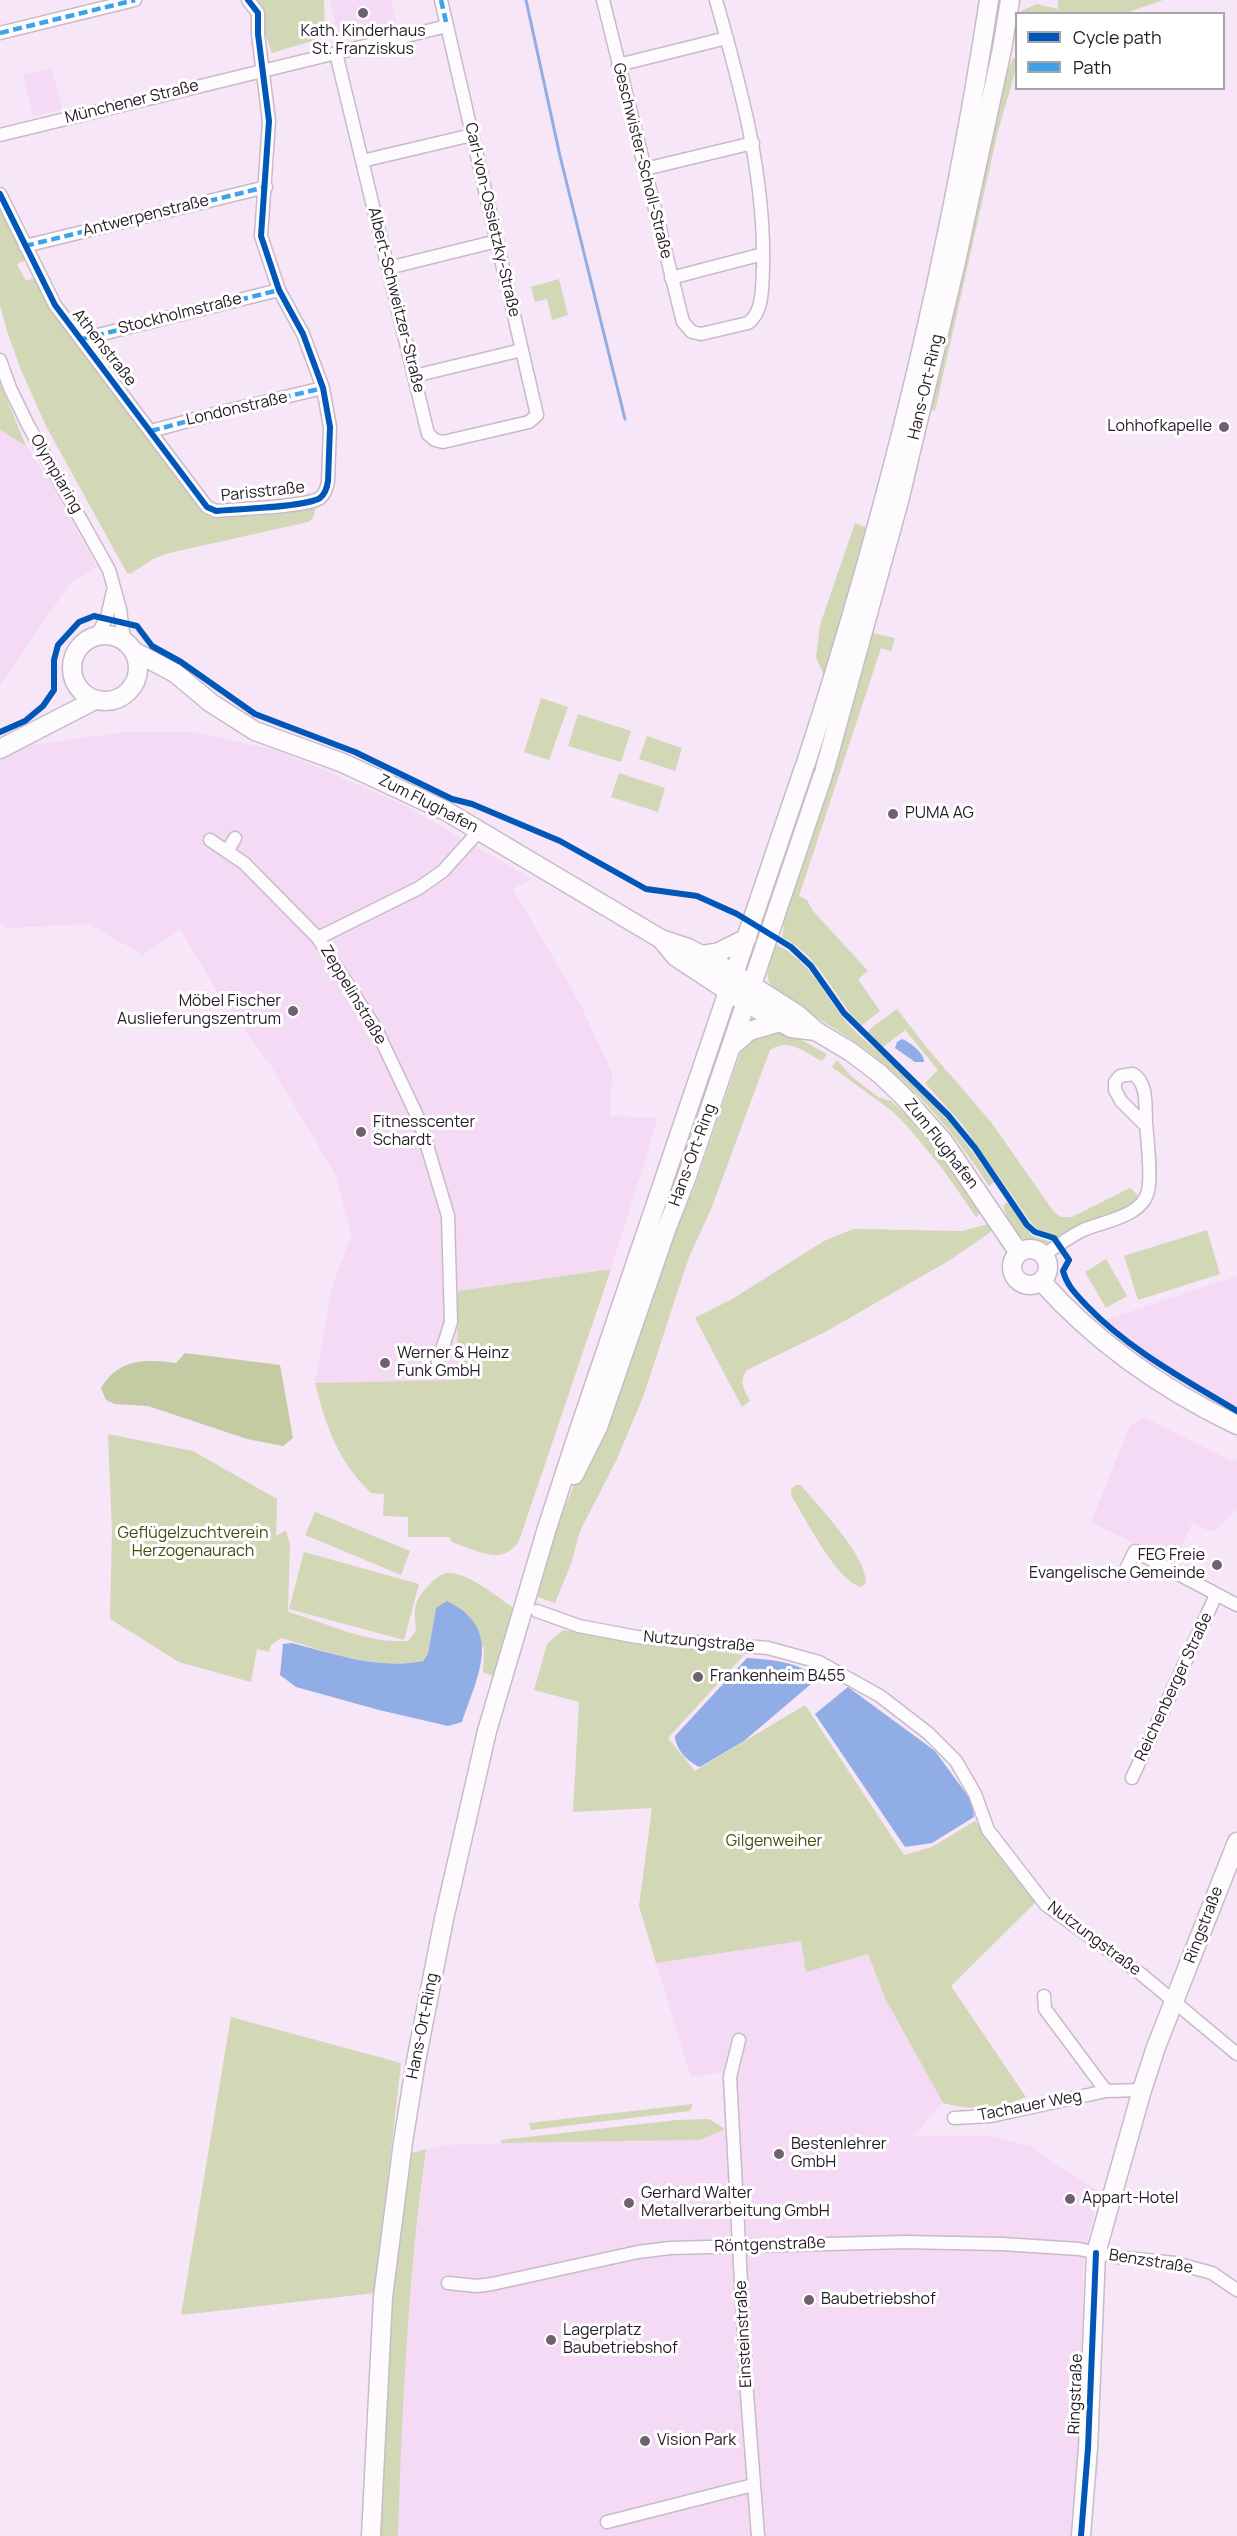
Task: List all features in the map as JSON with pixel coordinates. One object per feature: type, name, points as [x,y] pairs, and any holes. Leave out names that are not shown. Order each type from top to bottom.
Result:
[{"type":"main road","name":"Hans-Ort-Ring","points":[[370,2536],[383,2297],[403,2142],[444,1919],[487,1731],[547,1528],[805,766],[884,498],[941,259],[989,0]]},
{"type":"main road","name":"Hans-Ort-Ring","points":[[547,1528],[598,1427],[824,772],[904,480],[956,262],[1002,49],[1010,0]]},
{"type":"main road","points":[[106,634],[130,646],[139,668],[138,675],[131,688],[118,699],[95,700],[76,686],[71,670],[75,653],[84,641],[106,634]]},
{"type":"main road","name":"Zum Flughafen","points":[[130,646],[175,673],[234,719],[255,731],[370,775],[437,806],[661,939],[695,951],[780,1022],[791,1028],[816,1031]]},
{"type":"main road","name":"Zum Flughafen","points":[[138,675],[165,676],[188,684]]},
{"type":"main road","points":[[49,724],[67,702],[76,686]]},
{"type":"main road","points":[[0,749],[95,700]]},
{"type":"main road","points":[[695,951],[719,952],[747,938]]},
{"type":"main road","name":"Zum Flughafen","points":[[661,939],[676,957],[732,983]]},
{"type":"main road","name":"Zum Flughafen","points":[[749,994],[797,1014],[816,1031],[850,1052],[903,1096],[943,1141],[1019,1253]]},
{"type":"main road","points":[[731,1047],[749,1031],[780,1022]]},
{"type":"main road","points":[[1035,1249],[1044,1256],[1048,1266],[1041,1281],[1030,1285],[1019,1282],[1015,1278],[1013,1262],[1019,1253],[1035,1249]]},
{"type":"main road","points":[[1041,1281],[1071,1314],[1140,1371],[1174,1392],[1237,1425]]},
{"type":"main road","name":"Ringstraße","points":[[1081,2536],[1088,2448],[1096,2253],[1142,2090],[1236,1848]]},
{"type":"street","points":[[0,33],[135,0]]},
{"type":"street","points":[[248,0],[258,13],[258,34],[269,121],[261,236],[279,290],[303,334],[323,388]]},
{"type":"street","name":"Carl-von-Ossietzky-Straße","points":[[441,0],[537,415]]},
{"type":"street","name":"Geschwister-Scholl-Straße","points":[[603,0],[671,278],[683,322],[692,332],[701,334],[748,323],[754,319],[760,300],[763,254]]},
{"type":"street","points":[[671,278],[763,254],[762,198],[753,143],[716,0]]},
{"type":"street","name":"Münchener Straße","points":[[0,135],[447,26]]},
{"type":"street","points":[[618,65],[727,38]]},
{"type":"street","name":"Albert-Schweitzer-Straße","points":[[336,53],[428,434],[435,440],[443,442],[529,423],[537,415]]},
{"type":"street","points":[[362,161],[472,135]]},
{"type":"street","points":[[645,169],[753,143]]},
{"type":"street","name":"Antwerpenstraße","points":[[25,246],[266,187]]},
{"type":"street","name":"Athenstraße","points":[[0,194],[55,305],[207,507]]},
{"type":"street","points":[[388,268],[497,242]]},
{"type":"street","name":"Stockholmstraße","points":[[82,339],[279,290]]},
{"type":"street","points":[[414,376],[522,350]]},
{"type":"street","name":"Olympiaring","points":[[0,360],[28,426],[100,553],[114,587],[130,646]]},
{"type":"street","name":"Londonstraße","points":[[151,431],[323,388]]},
{"type":"street","name":"Parisstraße","points":[[207,507],[216,511],[307,502],[322,497],[327,489],[328,481],[330,427],[323,388]]},
{"type":"street","points":[[97,635],[107,617],[114,587]]},
{"type":"street","name":"Zeppelinstraße","points":[[318,938],[419,888],[443,871],[479,831]]},
{"type":"street","points":[[227,852],[235,838]]},
{"type":"street","name":"Zeppelinstraße","points":[[210,840],[244,863],[318,938],[376,1029],[415,1111],[448,1216],[451,1322],[438,1362]]},
{"type":"street","points":[[1044,1256],[1083,1230],[1133,1211],[1141,1204],[1149,1187],[1146,1126]]},
{"type":"street","points":[[1126,1569],[1135,1551],[1237,1605]]},
{"type":"street","name":"Reichenberger Straße","points":[[1132,1778],[1216,1595]]},
{"type":"street","name":"Nutzungstraße","points":[[537,1611],[579,1626],[628,1636],[768,1648],[819,1662],[880,1696],[928,1733],[956,1761],[975,1794],[988,1830],[1046,1905],[1141,1974],[1237,2054]]},
{"type":"street","name":"Tachauer Weg","points":[[1044,1996],[1045,2009],[1106,2091]]},
{"type":"street","name":"Einsteinstraße","points":[[739,2040],[730,2077],[753,2485],[758,2536]]},
{"type":"street","name":"Tachauer Weg","points":[[954,2118],[991,2116],[1106,2091],[1142,2090]]},
{"type":"street","name":"Röntgenstraße","points":[[448,2283],[477,2286],[492,2284],[638,2252],[670,2248],[893,2242],[981,2243],[1079,2249],[1096,2253]]},
{"type":"street","name":"Benzstraße","points":[[1096,2253],[1174,2263],[1212,2273],[1237,2290]]},
{"type":"street","points":[[607,2522],[753,2485]]},
{"type":"shaded area","name":"Kath. Kinderhaus St. Franziskus","points":[[330,0],[391,0],[396,25],[338,38]]},
{"type":"shaded area","points":[[52,69],[62,109],[33,116],[23,75]]},
{"type":"shaded area","points":[[0,430],[26,446],[55,490],[97,567],[71,582],[0,685]]},
{"type":"shaded area","points":[[125,732],[193,732],[279,751],[398,802],[532,879],[513,889],[579,1002],[612,1073],[610,1116],[658,1118],[611,1269],[458,1291],[457,1380],[315,1383],[333,1283],[352,1235],[335,1174],[271,1066],[220,996],[180,929],[143,955],[89,924],[7,928],[0,923],[0,757],[25,746]]},
{"type":"shaded area","points":[[1237,1276],[1237,1410],[1138,1348],[1106,1320]]},
{"type":"shaded area","points":[[1144,1417],[1232,1461],[1237,1460],[1237,1510],[1212,1532],[1192,1523],[1174,1563],[1091,1522],[1130,1426]]},
{"type":"shaded area","points":[[801,1941],[806,1971],[868,1954],[885,1998],[943,2103],[913,2136],[989,2136],[1030,2146],[1098,2191],[1083,2265],[1082,2389],[1099,2383],[1098,2479],[1078,2480],[1071,2536],[398,2536],[403,2377],[426,2149],[457,2144],[700,2140],[725,2129],[721,2072],[691,2077],[656,1963]]},
{"type":"green space","points":[[253,0],[324,0],[325,37],[272,53]]},
{"type":"green space","points":[[1058,0],[1163,0],[1129,12],[1020,12],[1037,4],[1058,9]]},
{"type":"green space","points":[[1015,58],[1015,72],[998,131],[935,411],[929,409],[1001,83]]},
{"type":"green space","points":[[0,202],[26,260],[17,264],[26,281],[36,277],[54,315],[159,450],[198,505],[203,510],[312,505],[316,507],[313,518],[308,522],[169,553],[153,559],[130,574],[127,573],[46,426],[21,370],[7,331],[0,305]]},
{"type":"green space","points":[[559,279],[568,315],[552,320],[547,299],[535,302],[531,287]]},
{"type":"green space","points":[[0,382],[3,390],[26,446],[0,430]]},
{"type":"green space","points":[[855,523],[868,528],[825,678],[816,657],[820,625]]},
{"type":"green space","points":[[868,632],[895,638],[891,651],[881,648],[799,896],[807,900],[813,911],[868,971],[858,979],[880,1011],[861,1026],[816,966],[795,945],[782,937],[784,925],[780,922]]},
{"type":"green space","points":[[541,698],[568,707],[549,760],[524,752]]},
{"type":"green space","points":[[578,714],[631,731],[621,762],[568,746]]},
{"type":"green space","points":[[647,736],[682,748],[675,771],[639,759]]},
{"type":"green space","points":[[619,773],[665,788],[658,812],[611,797]]},
{"type":"green space","points":[[774,943],[800,961],[851,1027],[927,1096],[994,1182],[989,1186],[962,1147],[932,1110],[881,1061],[773,988],[767,972]]},
{"type":"green space","points":[[897,1009],[927,1048],[991,1122],[1054,1212],[1061,1217],[1072,1217],[1130,1188],[1137,1194],[1137,1199],[1132,1206],[1075,1227],[1058,1238],[1037,1229],[962,1124],[925,1083],[938,1070],[905,1030],[883,1047],[868,1033],[870,1029]]},
{"type":"green space","points":[[781,1029],[827,1054],[822,1061],[790,1045],[777,1046],[770,1050],[711,1209],[689,1257],[643,1397],[616,1461],[580,1531],[571,1564],[555,1603],[535,1596],[558,1523],[671,1231],[693,1192],[742,1048],[746,1041]]},
{"type":"green space","points":[[837,1060],[851,1076],[878,1097],[891,1101],[905,1114],[942,1156],[981,1213],[976,1217],[942,1168],[892,1111],[832,1067]]},
{"type":"green space","points":[[1008,1202],[1032,1236],[1052,1242],[1034,1244],[1020,1236],[1003,1206]]},
{"type":"green space","points":[[988,1224],[992,1231],[950,1260],[827,1331],[747,1370],[742,1382],[750,1401],[742,1407],[695,1318],[734,1298],[824,1241],[853,1229],[962,1231]]},
{"type":"green space","points":[[1207,1230],[1220,1274],[1138,1300],[1124,1256]]},
{"type":"green space","points":[[1106,1259],[1127,1296],[1106,1308],[1085,1272]]},
{"type":"green space","points":[[611,1269],[519,1541],[512,1549],[497,1555],[470,1549],[452,1542],[449,1537],[408,1537],[408,1517],[383,1516],[384,1494],[371,1493],[342,1456],[329,1429],[315,1383],[457,1380],[458,1291]]},
{"type":"green space","points":[[185,1353],[280,1365],[293,1438],[283,1446],[247,1439],[148,1406],[115,1404],[106,1400],[101,1388],[108,1378],[124,1366],[143,1361],[176,1363]]},
{"type":"green space","name":"Geflügelzuchtverein Herzogenaurach","points":[[108,1434],[193,1451],[277,1499],[276,1536],[286,1530],[290,1544],[288,1612],[362,1636],[408,1641],[416,1631],[417,1601],[438,1577],[446,1573],[457,1574],[485,1588],[518,1611],[499,1678],[483,1672],[484,1648],[436,1608],[428,1654],[423,1661],[369,1662],[281,1638],[271,1645],[269,1652],[257,1649],[251,1682],[179,1662],[110,1619],[112,1531]]},
{"type":"green space","points":[[796,1485],[801,1485],[859,1559],[866,1583],[861,1587],[851,1582],[842,1573],[813,1533],[792,1497],[791,1489]]},
{"type":"green space","points":[[315,1512],[410,1551],[401,1575],[305,1535]]},
{"type":"green space","points":[[304,1552],[419,1584],[404,1640],[289,1609]]},
{"type":"green space","name":"Gilgenweiher","points":[[563,1630],[744,1655],[668,1738],[695,1771],[805,1705],[904,1855],[932,1847],[975,1821],[1037,1901],[951,1986],[1026,2097],[985,2108],[943,2103],[885,1998],[868,1954],[806,1972],[801,1941],[656,1963],[639,1906],[652,1808],[573,1812],[579,1702],[534,1690],[547,1644]]},
{"type":"green space","points":[[231,2017],[401,2063],[375,2293],[181,2315]]},
{"type":"green space","points":[[693,2104],[690,2111],[531,2130],[529,2123]]},
{"type":"green space","points":[[709,2119],[725,2129],[700,2140],[502,2143],[501,2140],[677,2120]]},
{"type":"green space","points":[[426,2149],[407,2342],[398,2536],[378,2536],[390,2324],[409,2154]]},
{"type":"water","points":[[902,1039],[922,1055],[924,1062],[915,1062],[895,1048],[897,1042]]},
{"type":"water","points":[[447,1601],[465,1612],[476,1625],[481,1639],[482,1654],[479,1670],[462,1722],[448,1726],[379,1710],[296,1687],[280,1675],[283,1644],[292,1643],[357,1660],[390,1664],[423,1661],[428,1654],[436,1608]]},
{"type":"water","points":[[747,1658],[791,1664],[815,1676],[811,1684],[744,1741],[700,1767],[683,1755],[677,1746],[675,1736]]},
{"type":"water","points":[[848,1687],[935,1751],[973,1803],[974,1817],[932,1843],[905,1847],[815,1714]]},
{"type":"waterway","points":[[526,0],[560,156],[625,419]]},
{"type":"marked path","points":[[0,33],[135,0]]},
{"type":"marked path","points":[[441,0],[447,26]]},
{"type":"marked path","points":[[25,246],[266,187]]},
{"type":"marked path","points":[[82,339],[279,290]]},
{"type":"marked path","points":[[151,431],[323,388]]},
{"type":"cycle path","points":[[0,194],[55,305],[207,507],[216,511],[271,507],[301,504],[320,498],[326,491],[328,481],[330,427],[323,388],[303,334],[279,290],[261,236],[269,121],[258,34],[258,13],[248,0]]},
{"type":"cycle path","points":[[0,732],[25,721],[43,706],[54,690],[54,660],[58,645],[79,622],[94,616],[137,626],[152,646],[181,662],[255,714],[355,752],[452,799],[472,804],[560,841],[646,889],[697,896],[737,914],[791,947],[811,966],[844,1013],[948,1115],[975,1148],[1027,1225],[1035,1232],[1054,1238],[1069,1260],[1063,1271],[1067,1281],[1086,1305],[1139,1350],[1237,1411]]},
{"type":"cycle path","points":[[1081,2536],[1088,2448],[1096,2253]]},
{"type":"place","name":"Kath. Kinderhaus St. Franziskus","points":[[363,13]]},
{"type":"place","name":"Lohhofkapelle","points":[[1224,427]]},
{"type":"place","name":"PUMA AG","points":[[893,814]]},
{"type":"place","name":"Möbel Fischer Auslieferungszentrum","points":[[293,1011]]},
{"type":"place","name":"Fitnesscenter Schardt","points":[[361,1132]]},
{"type":"place","name":"Werner & Heinz Funk GmbH","points":[[385,1363]]},
{"type":"place","name":"FEG Freie Evangelische Gemeinde","points":[[1217,1565]]},
{"type":"place","name":"Frankenheim B455","points":[[698,1677]]},
{"type":"place","name":"Bestenlehrer GmbH","points":[[779,2154]]},
{"type":"place","name":"Appart-Hotel","points":[[1070,2199]]},
{"type":"place","name":"Gerhard Walter Metallverarbeitung GmbH","points":[[629,2203]]},
{"type":"place","name":"Baubetriebshof","points":[[809,2300]]},
{"type":"place","name":"Lagerplatz Baubetriebshof","points":[[551,2340]]},
{"type":"place","name":"Vision Park","points":[[645,2441]]}]
